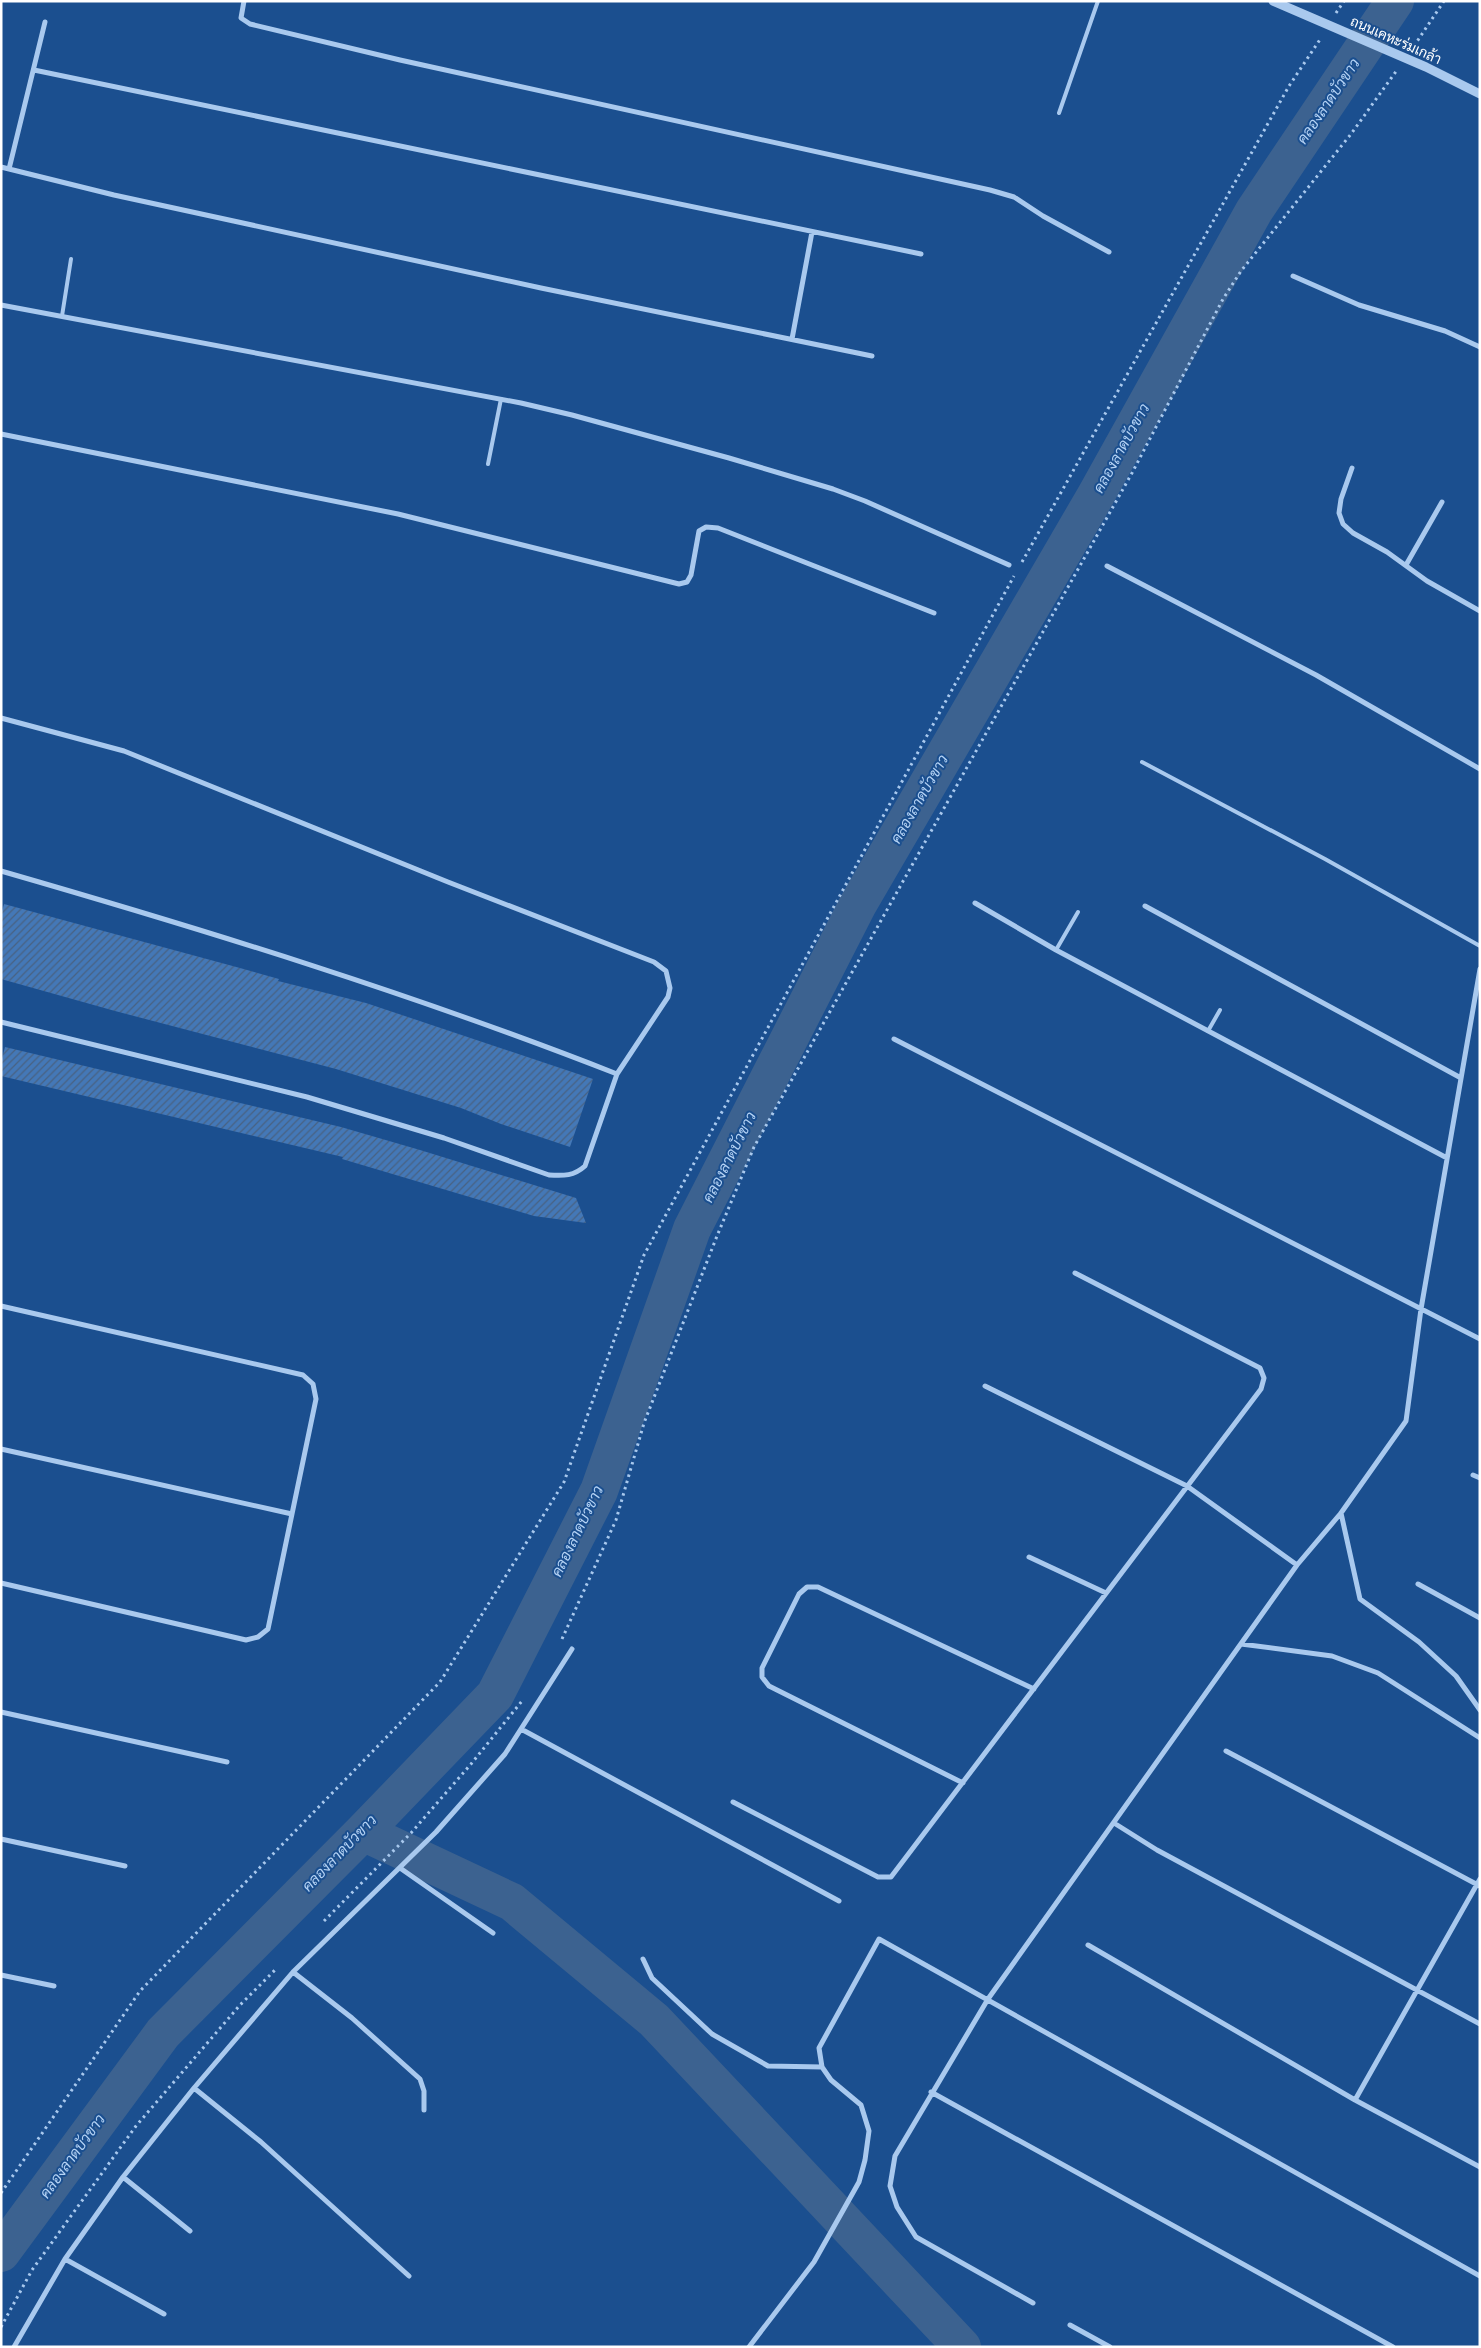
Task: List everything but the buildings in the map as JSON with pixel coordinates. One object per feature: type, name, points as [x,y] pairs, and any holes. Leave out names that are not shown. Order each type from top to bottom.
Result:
[{"type":"street","points":[[244,1],[241,18],[250,24],[400,60],[990,190],[1014,197],[1043,216],[1109,252]]},
{"type":"street","name":"ถนนเคหะร่มเกล้า","points":[[1273,1],[1426,67],[1480,94]]},
{"type":"street","points":[[9,169],[45,22]]},
{"type":"street","points":[[34,70],[921,254]]},
{"type":"street","points":[[1,167],[114,195],[541,288],[872,356]]},
{"type":"street","points":[[792,339],[812,232]]},
{"type":"street","points":[[1293,276],[1359,305],[1445,331],[1480,347]]},
{"type":"street","points":[[1,305],[501,399],[572,415],[833,489],[865,501],[1009,565]]},
{"type":"street","points":[[1,434],[398,514],[679,584],[687,582],[691,575],[699,531],[706,526],[718,528],[934,613]]},
{"type":"street","points":[[1352,468],[1341,499],[1339,512],[1343,524],[1353,533],[1387,552],[1427,581],[1480,611]]},
{"type":"street","points":[[1406,565],[1442,502]]},
{"type":"street","points":[[1107,566],[1316,675],[1480,769]]},
{"type":"street","points":[[1,718],[124,751],[439,879],[654,962],[666,971],[670,988],[668,997],[617,1074],[586,1166],[578,1172],[564,1176],[549,1175],[444,1138],[307,1097],[1,1022]]},
{"type":"street","points":[[1,872],[116,904],[368,984],[483,1023],[617,1074]]},
{"type":"street","points":[[975,903],[1056,950],[1447,1158]]},
{"type":"street","points":[[1145,906],[1461,1078]]},
{"type":"street","points":[[1033,2303],[916,2236],[897,2207],[890,2186],[895,2156],[931,2092],[988,1999],[1297,1565],[1341,1513],[1406,1420],[1421,1310],[1480,969]]},
{"type":"street","points":[[894,1039],[1480,1339]]},
{"type":"street","points":[[733,1802],[878,1877],[892,1877],[1261,1389],[1264,1378],[1260,1368],[1074,1273]]},
{"type":"street","points":[[1,1306],[303,1375],[313,1384],[316,1399],[268,1629],[258,1637],[246,1640],[1,1583]]},
{"type":"street","points":[[985,1386],[1187,1486],[1297,1565]]},
{"type":"street","points":[[1,1449],[292,1514]]},
{"type":"street","points":[[1473,1474],[1480,1478]]},
{"type":"street","points":[[1341,1513],[1360,1599],[1419,1642],[1456,1676],[1480,1710]]},
{"type":"street","points":[[1029,1557],[1106,1593]]},
{"type":"street","points":[[1418,1584],[1480,1618]]},
{"type":"street","points":[[963,1783],[769,1686],[762,1677],[762,1668],[799,1594],[807,1587],[818,1587],[1034,1689]]},
{"type":"street","points":[[1241,1644],[1332,1656],[1378,1673],[1480,1738]]},
{"type":"street","points":[[14,2347],[65,2260],[123,2178],[194,2088],[293,1972],[436,1832],[505,1754],[572,1649]]},
{"type":"street","points":[[1,1712],[227,1762]]},
{"type":"street","points":[[521,1729],[839,1901]]},
{"type":"street","points":[[1226,1751],[1479,1883],[1355,2100]]},
{"type":"street","points":[[1114,1823],[1157,1850],[1480,2024]]},
{"type":"street","points":[[1,1839],[124,1866]]},
{"type":"street","points":[[400,1868],[493,1933]]},
{"type":"street","points":[[749,2347],[814,2262],[859,2182],[869,2131],[861,2105],[831,2080],[822,2067],[819,2048],[879,1939],[1480,2276]]},
{"type":"street","points":[[1088,1945],[1355,2100],[1480,2167]]},
{"type":"street","points":[[643,1959],[652,1978],[712,2034],[768,2066],[822,2067]]},
{"type":"street","points":[[293,1972],[352,2018],[420,2079],[424,2091],[424,2110]]},
{"type":"street","points":[[1,1975],[54,1986]]},
{"type":"street","points":[[194,2088],[261,2142],[410,2276]]},
{"type":"street","points":[[931,2092],[1393,2347]]},
{"type":"street","points":[[123,2178],[190,2231]]},
{"type":"street","points":[[65,2260],[164,2314]]},
{"type":"street","points":[[1070,2325],[1110,2347]]},
{"type":"lane","points":[[1059,113],[1098,1]]},
{"type":"lane","points":[[62,316],[71,259]]},
{"type":"lane","points":[[488,464],[501,399]]},
{"type":"lane","points":[[1142,762],[1325,859],[1480,946]]},
{"type":"lane","points":[[1056,950],[1078,912]]},
{"type":"lane","points":[[1208,1031],[1220,1010]]},
{"type":"path","points":[[1334,17],[1344,1]]},
{"type":"path","points":[[1410,52],[1444,1]]},
{"type":"path","points":[[1021,564],[1289,86],[1324,32]]},
{"type":"path","points":[[560,1643],[616,1520],[644,1423],[754,1147],[1128,482],[1224,299],[1241,271],[1351,134],[1399,67]]},
{"type":"path","points":[[1,2193],[140,1991],[440,1682],[564,1482],[644,1255],[1016,573]]},
{"type":"path","points":[[324,1922],[411,1833],[471,1764],[525,1697]]},
{"type":"path","points":[[1,2327],[32,2270],[136,2126],[240,2005],[282,1963]]},
{"type":"waterway","name":"คลองลาดบัวขาว","points":[[1,2253],[163,2033],[363,1832],[495,1695],[599,1491],[692,1229],[857,906],[1096,495],[1254,211],[1395,1]]},
{"type":"waterway","points":[[363,1832],[512,1902],[654,2020],[962,2347]]}]
